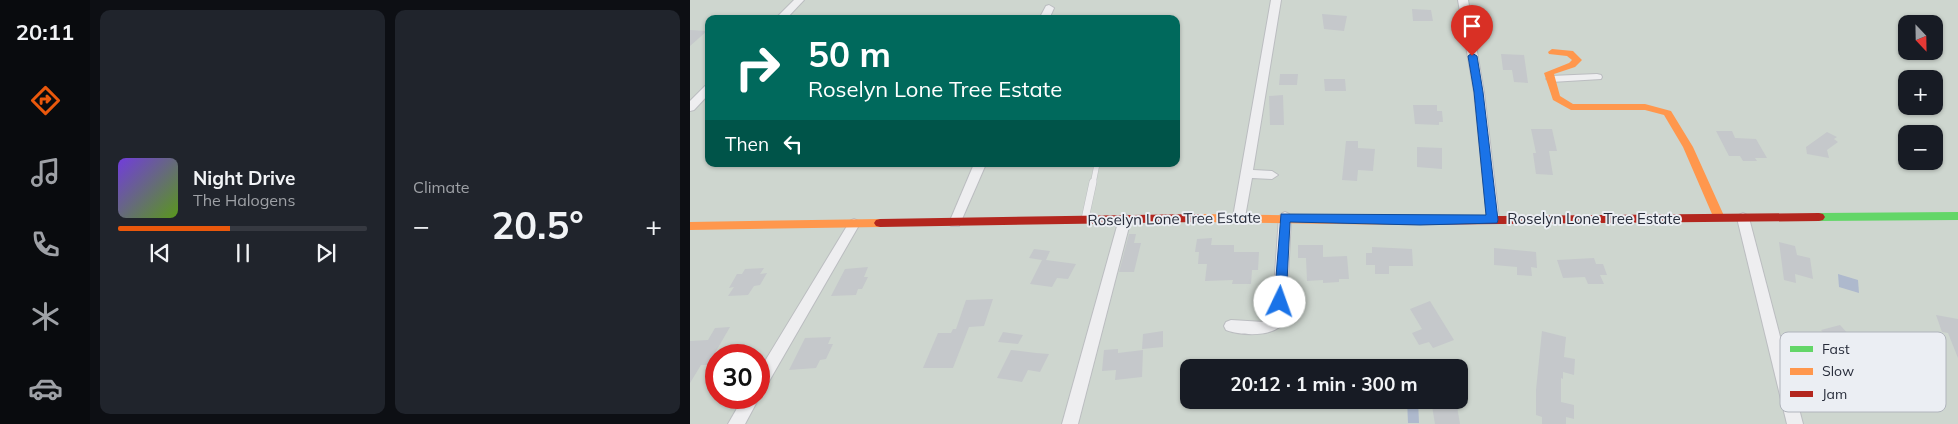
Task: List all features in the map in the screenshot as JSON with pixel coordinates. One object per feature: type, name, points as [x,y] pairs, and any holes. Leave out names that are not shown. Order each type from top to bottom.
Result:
[{"type":"street","points":[[784,15],[799,0]]},
{"type":"street","points":[[1239,217],[1276,0]]},
{"type":"street","points":[[1463,0],[1479,92],[1493,220]]},
{"type":"street","points":[[1046,15],[1049,8]]},
{"type":"street","points":[[1552,52],[1570,53],[1577,60],[1572,65],[1550,71],[1556,98],[1571,107],[1645,107],[1668,113],[1684,141],[1719,218]]},
{"type":"street","points":[[1551,79],[1597,78]]},
{"type":"street","points":[[690,107],[705,92]]},
{"type":"street","points":[[955,223],[979,167]]},
{"type":"street","points":[[1246,174],[1272,175]]},
{"type":"street","name":"Roselyn Lone Tree Estate","points":[[690,226],[1239,217],[1493,220],[1958,216]]},
{"type":"street","points":[[1231,326],[1266,328],[1279,319],[1285,217]]},
{"type":"street","points":[[1743,218],[1780,367]]},
{"type":"street","points":[[1070,424],[1125,219]]},
{"type":"street","points":[[770,366],[854,224]]},
{"type":"street","points":[[736,424],[745,409]]},
{"type":"lane","points":[[1085,220],[1096,167]]},
{"type":"shaded area","points":[[690,0],[1958,0],[1958,424],[690,424]]},
{"type":"water","points":[[1838,274],[1858,280],[1859,293],[1839,287]]},
{"type":"water","points":[[1407,409],[1418,409],[1419,423],[1408,423]]},
{"type":"building","points":[[1412,9],[1431,10],[1433,21],[1413,21]]},
{"type":"building","points":[[1322,14],[1347,16],[1344,31],[1324,29]]},
{"type":"building","points":[[690,30],[705,31],[705,33],[690,46]]},
{"type":"building","points":[[1501,54],[1524,55],[1528,83],[1514,82],[1512,70],[1503,70]]},
{"type":"building","points":[[1280,74],[1298,74],[1297,85],[1279,85]]},
{"type":"building","points":[[1324,79],[1345,79],[1346,91],[1325,91]]},
{"type":"building","points":[[1283,95],[1284,125],[1270,125],[1269,96]]},
{"type":"building","points":[[1413,105],[1437,105],[1437,111],[1442,111],[1443,122],[1439,122],[1439,125],[1415,124]]},
{"type":"building","points":[[1531,129],[1552,129],[1557,151],[1549,151],[1553,175],[1536,174],[1533,153],[1536,153]]},
{"type":"building","points":[[1716,131],[1732,131],[1735,138],[1756,139],[1767,158],[1755,158],[1757,161],[1743,161],[1740,156],[1729,156]]},
{"type":"building","points":[[1827,132],[1837,137],[1834,139],[1838,142],[1827,150],[1829,158],[1807,154],[1806,147]]},
{"type":"building","points":[[1346,141],[1358,141],[1358,148],[1375,149],[1373,171],[1358,170],[1357,181],[1342,180]]},
{"type":"building","points":[[1417,147],[1442,148],[1442,169],[1417,167]]},
{"type":"building","points":[[1129,234],[1136,234],[1134,243],[1141,243],[1134,272],[1119,272]]},
{"type":"building","points":[[1212,238],[1211,245],[1234,245],[1234,252],[1259,252],[1258,270],[1252,270],[1251,284],[1232,284],[1233,280],[1205,281],[1207,264],[1198,264],[1199,252],[1195,252],[1197,239]]},
{"type":"building","points":[[1779,242],[1795,246],[1797,255],[1810,258],[1813,279],[1795,274],[1796,283],[1784,280]]},
{"type":"building","points":[[1298,245],[1323,245],[1323,257],[1347,256],[1349,279],[1339,279],[1339,282],[1323,283],[1323,280],[1307,281],[1306,258],[1298,258]]},
{"type":"building","points":[[1372,247],[1412,249],[1413,266],[1389,266],[1389,274],[1375,274],[1375,265],[1366,265],[1366,253],[1372,253]]},
{"type":"building","points":[[1494,248],[1536,252],[1537,268],[1531,267],[1532,276],[1517,275],[1517,267],[1494,265]]},
{"type":"building","points":[[1034,249],[1050,251],[1046,260],[1076,264],[1068,279],[1057,278],[1052,287],[1030,284],[1042,260],[1029,258]]},
{"type":"building","points":[[1594,258],[1596,264],[1603,264],[1607,275],[1600,275],[1604,284],[1588,284],[1585,277],[1563,278],[1557,260]]},
{"type":"building","points":[[868,267],[864,277],[868,277],[862,289],[858,289],[856,295],[831,296],[845,269]]},
{"type":"building","points":[[764,268],[760,274],[767,273],[760,285],[754,286],[748,295],[728,296],[734,287],[729,288],[737,274],[742,274],[745,269]]},
{"type":"building","points":[[993,299],[984,326],[969,327],[953,368],[923,368],[938,333],[951,333],[953,329],[956,329],[966,300]]},
{"type":"building","points":[[1430,301],[1454,340],[1433,348],[1429,342],[1419,345],[1412,333],[1422,329],[1410,309]]},
{"type":"building","points":[[1936,315],[1958,319],[1958,358],[1948,333],[1942,332]]},
{"type":"building","points":[[1840,325],[1846,332],[1823,332],[1821,330]]},
{"type":"building","points":[[730,327],[720,344],[705,344],[705,365],[701,365],[690,383],[690,341],[708,340],[715,328]]},
{"type":"building","points":[[1163,331],[1163,347],[1142,349],[1143,334]]},
{"type":"building","points":[[1542,331],[1566,337],[1564,357],[1575,359],[1574,375],[1563,372],[1563,379],[1561,378],[1561,402],[1574,405],[1574,419],[1566,417],[1566,424],[1542,424],[1542,417],[1536,415],[1536,390]]},
{"type":"building","points":[[1003,332],[1023,335],[1018,344],[998,342]]},
{"type":"building","points":[[831,337],[828,344],[833,344],[826,359],[820,360],[816,368],[789,370],[805,338]]},
{"type":"building","points":[[1118,349],[1118,353],[1143,350],[1142,377],[1115,380],[1116,370],[1102,371],[1104,350]]},
{"type":"building","points":[[1011,350],[1049,354],[1040,372],[1028,370],[1022,382],[997,378]]},
{"type":"building","points":[[1432,409],[1458,409],[1460,424],[1435,424]]},
{"type":"traffic: fast","points":[[1819,217],[1958,216]]},
{"type":"traffic: slow","points":[[1552,52],[1570,53],[1577,60],[1572,65],[1549,73],[1556,98],[1571,107],[1645,107],[1668,113],[1688,147],[1719,218]]},
{"type":"traffic: slow","points":[[1199,218],[1402,221]]},
{"type":"traffic: slow","points":[[690,226],[880,223]]},
{"type":"traffic: jam","points":[[1402,221],[1819,217]]},
{"type":"traffic: jam","points":[[880,223],[1199,218]]},
{"type":"route","points":[[1280,302],[1285,217],[1493,220],[1479,92],[1472,56]]}]
